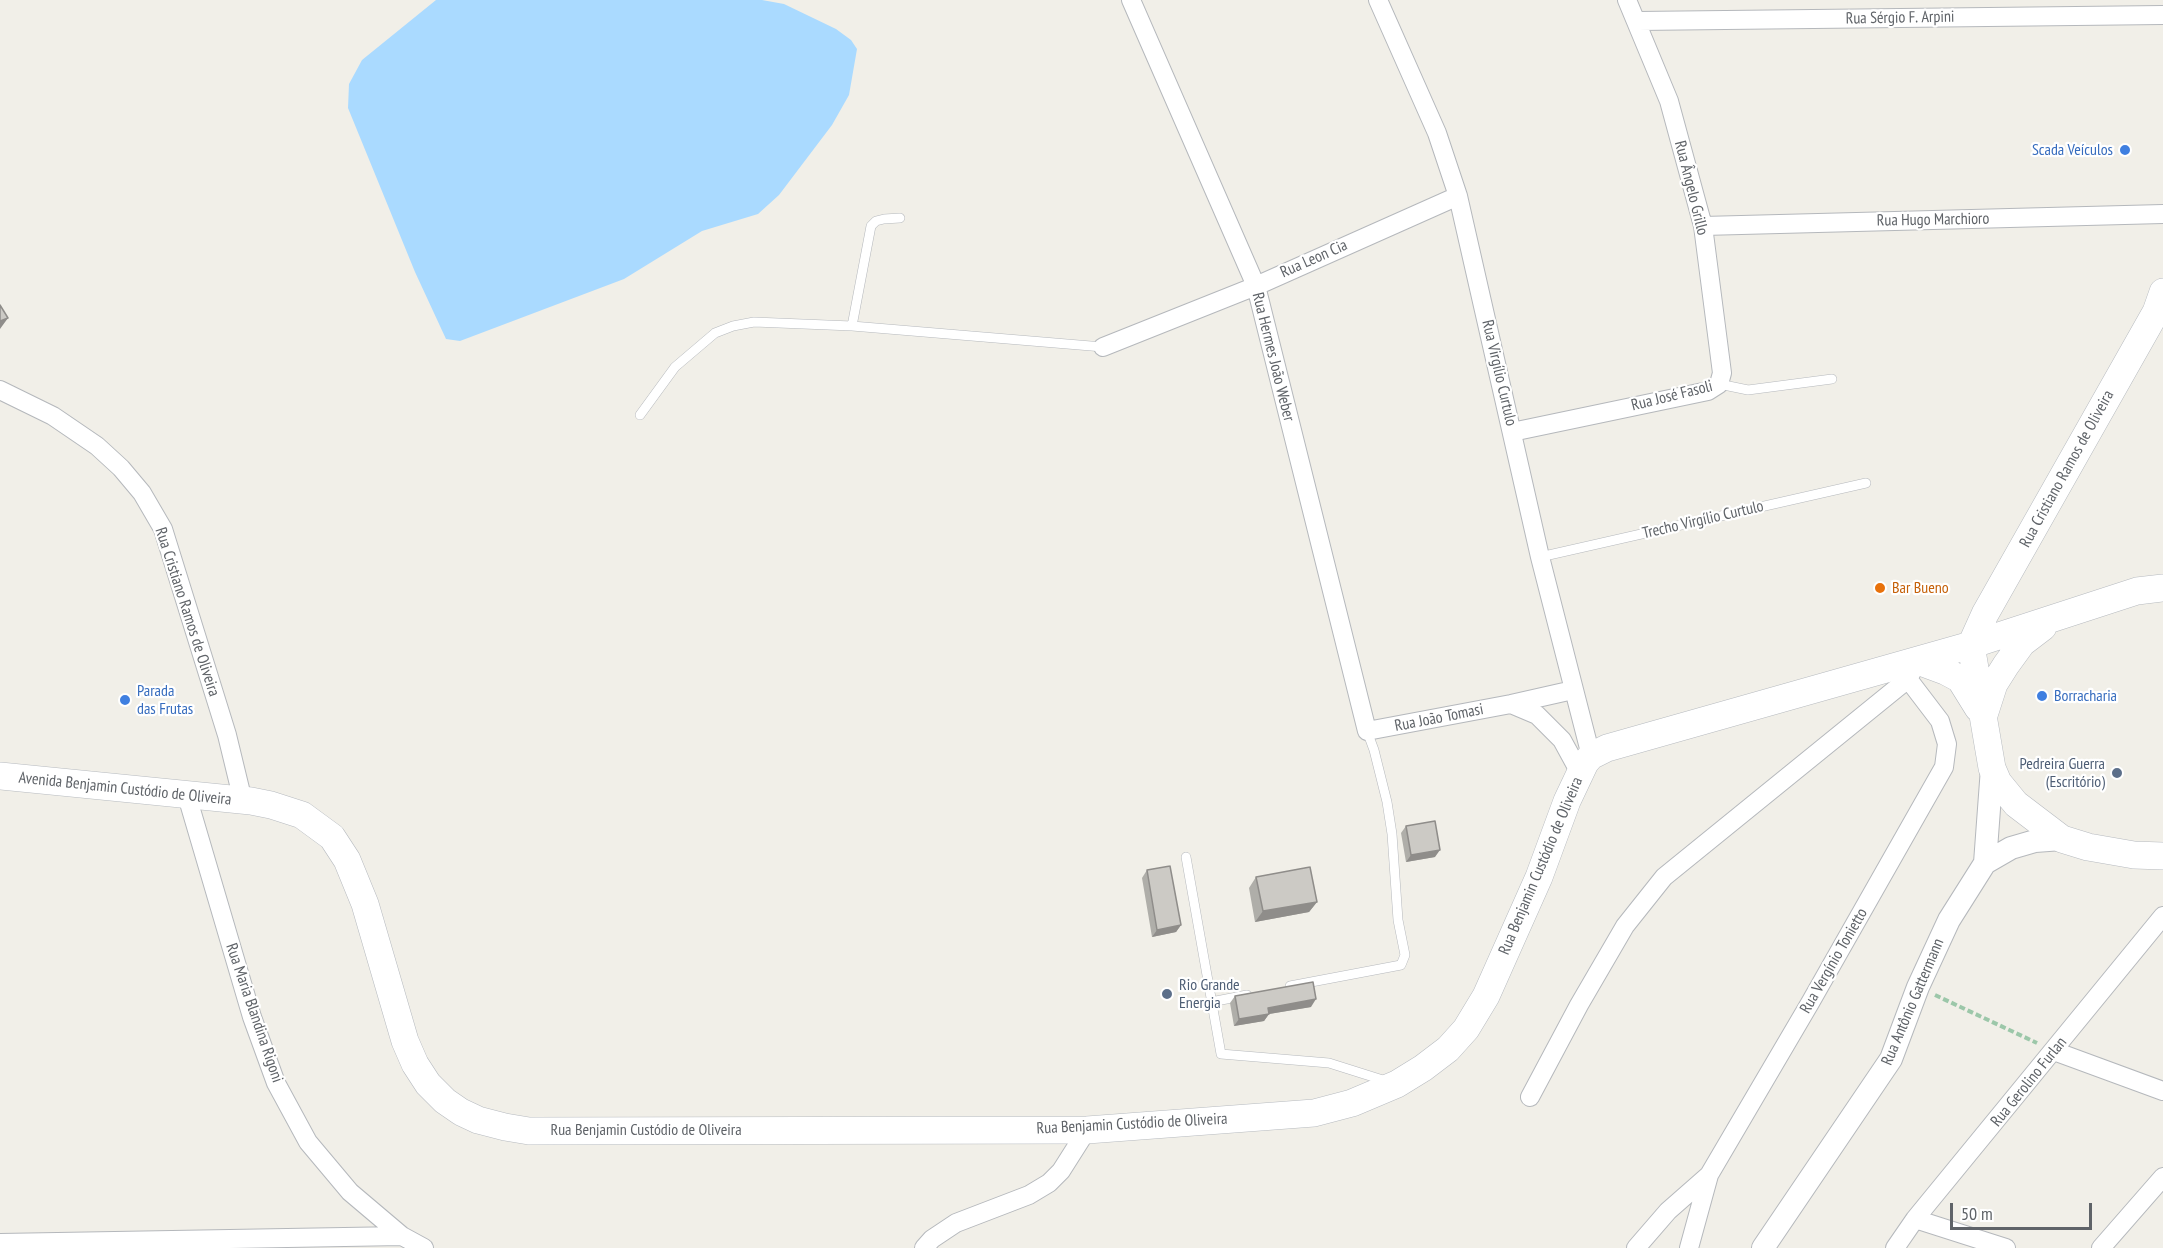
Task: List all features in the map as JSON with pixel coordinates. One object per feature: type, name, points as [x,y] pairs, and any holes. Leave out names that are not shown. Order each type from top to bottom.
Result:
[{"type":"main road","name":"Rua Cristiano Ramos de Oliveira","points":[[1971,645],[1985,614],[2156,312],[2163,292]]},
{"type":"main road","points":[[1585,764],[1607,748],[1913,670],[1971,645],[2137,591],[2162,588]]},
{"type":"main road","points":[[1984,718],[1994,684],[2006,665],[2022,643],[2050,620]]},
{"type":"main road","points":[[1971,645],[1992,768],[1998,782],[2016,804],[2062,839],[2134,855],[2160,854]]},
{"type":"main road","points":[[1913,670],[1945,671],[1960,680],[1971,694],[1984,718]]},
{"type":"main road","name":"Rua Benjamin Custódio de Oliveira","points":[[247,801],[271,805],[302,815],[332,837],[347,860],[365,904],[405,1041],[415,1064],[428,1084],[446,1101],[461,1112],[478,1120],[529,1131],[1087,1130],[1314,1113],[1352,1103],[1397,1084],[1448,1049],[1466,1029],[1486,996],[1539,877],[1585,764]]},
{"type":"main road","name":"Avenida Benjamin Custódio de Oliveira","points":[[0,776],[247,801]]},
{"type":"street","name":"Rua Hermes João Weber","points":[[1131,0],[1256,286],[1367,731]]},
{"type":"street","name":"Rua Virgílio Curtulo","points":[[1378,0],[1437,133],[1458,196],[1572,690],[1585,764]]},
{"type":"street","name":"Rua Ângelo Grillo","points":[[1628,0],[1669,101],[1703,226],[1721,359],[1722,373],[1719,384]]},
{"type":"street","name":"Rua Sérgio F. Arpini","points":[[1638,21],[2163,15]]},
{"type":"street","name":"Rua Leon Cia","points":[[1103,347],[1256,286],[1458,196]]},
{"type":"street","name":"Rua Hugo Marchioro","points":[[1703,226],[2163,214]]},
{"type":"street","name":"Rua José Fasoli","points":[[1512,432],[1708,391],[1719,384]]},
{"type":"street","name":"Rua Cristiano Ramos de Oliveira","points":[[0,390],[53,416],[97,446],[121,468],[142,493],[163,529],[247,801]]},
{"type":"street","points":[[1530,1097],[1579,1005],[1625,926],[1664,877],[1913,670]]},
{"type":"street","name":"Rua Vergínio Tonietto","points":[[1689,1248],[1709,1175],[1944,767],[1947,744],[1940,721],[1913,670]]},
{"type":"street","name":"Rua João Tomasi","points":[[1367,731],[1572,690]]},
{"type":"street","points":[[1510,704],[1537,715],[1585,764]]},
{"type":"street","name":"Rua Antônio Gattermann","points":[[1763,1248],[1891,1059],[1918,987],[1949,920],[1985,863],[1992,768]]},
{"type":"street","name":"Rua Maria Blandina Rigoni","points":[[187,796],[252,1017],[276,1083],[308,1142],[350,1192],[402,1236],[424,1248]]},
{"type":"street","points":[[1985,863],[2011,848],[2035,841],[2062,839]]},
{"type":"street","name":"Rua Gerolino Furlan","points":[[1895,1248],[1915,1219],[2163,916]]},
{"type":"street","points":[[2054,1051],[2163,1091]]},
{"type":"street","points":[[924,1248],[932,1239],[956,1223],[1029,1196],[1048,1183],[1061,1171],[1087,1130]]},
{"type":"street","points":[[1636,1248],[1668,1211],[1709,1175]]},
{"type":"street","points":[[2101,1248],[2163,1177]]},
{"type":"street","points":[[1915,1219],[2006,1248]]},
{"type":"street","points":[[0,1243],[402,1236]]},
{"type":"lane","points":[[852,326],[871,226],[876,221],[900,218]]},
{"type":"lane","points":[[640,415],[675,367],[715,333],[733,326],[754,322],[852,326],[1103,347]]},
{"type":"lane","name":"Rua José Fasoli","points":[[1719,384],[1748,390],[1832,379]]},
{"type":"lane","name":"Trecho Virgílio Curtulo","points":[[1540,557],[1866,483]]},
{"type":"lane","points":[[1278,989],[1401,965],[1405,955],[1398,920],[1392,834],[1387,802],[1367,731]]},
{"type":"lane","points":[[1186,857],[1221,1054],[1329,1063],[1397,1084]]},
{"type":"lane","points":[[1211,1002],[1256,993]]},
{"type":"path","points":[[1918,987],[2054,1051]]},
{"type":"water","points":[[436,0],[762,0],[784,4],[836,29],[851,40],[857,49],[849,95],[832,125],[779,195],[758,214],[702,231],[624,279],[460,341],[446,339],[415,272],[348,108],[349,84],[362,60]]},
{"type":"building","points":[[0,305],[8,318],[0,321]]},
{"type":"building","points":[[1435,821],[1440,850],[1411,855],[1406,826]]},
{"type":"building","points":[[1170,866],[1181,925],[1157,930],[1147,870]]},
{"type":"building","points":[[1310,867],[1317,902],[1263,911],[1256,877]]},
{"type":"building","points":[[1313,982],[1316,999],[1268,1008],[1269,1014],[1239,1019],[1235,996]]},
{"type":"place","name":"Scada Veículos","points":[[2125,150]]},
{"type":"place","name":"Bar Bueno","points":[[1880,588]]},
{"type":"place","name":"Borracharia","points":[[2042,696]]},
{"type":"place","name":"Parada das Frutas","points":[[125,700]]},
{"type":"place","name":"Pedreira Guerra (Escritório)","points":[[2117,773]]},
{"type":"place","name":"Rio Grande Energia","points":[[1167,994]]}]
